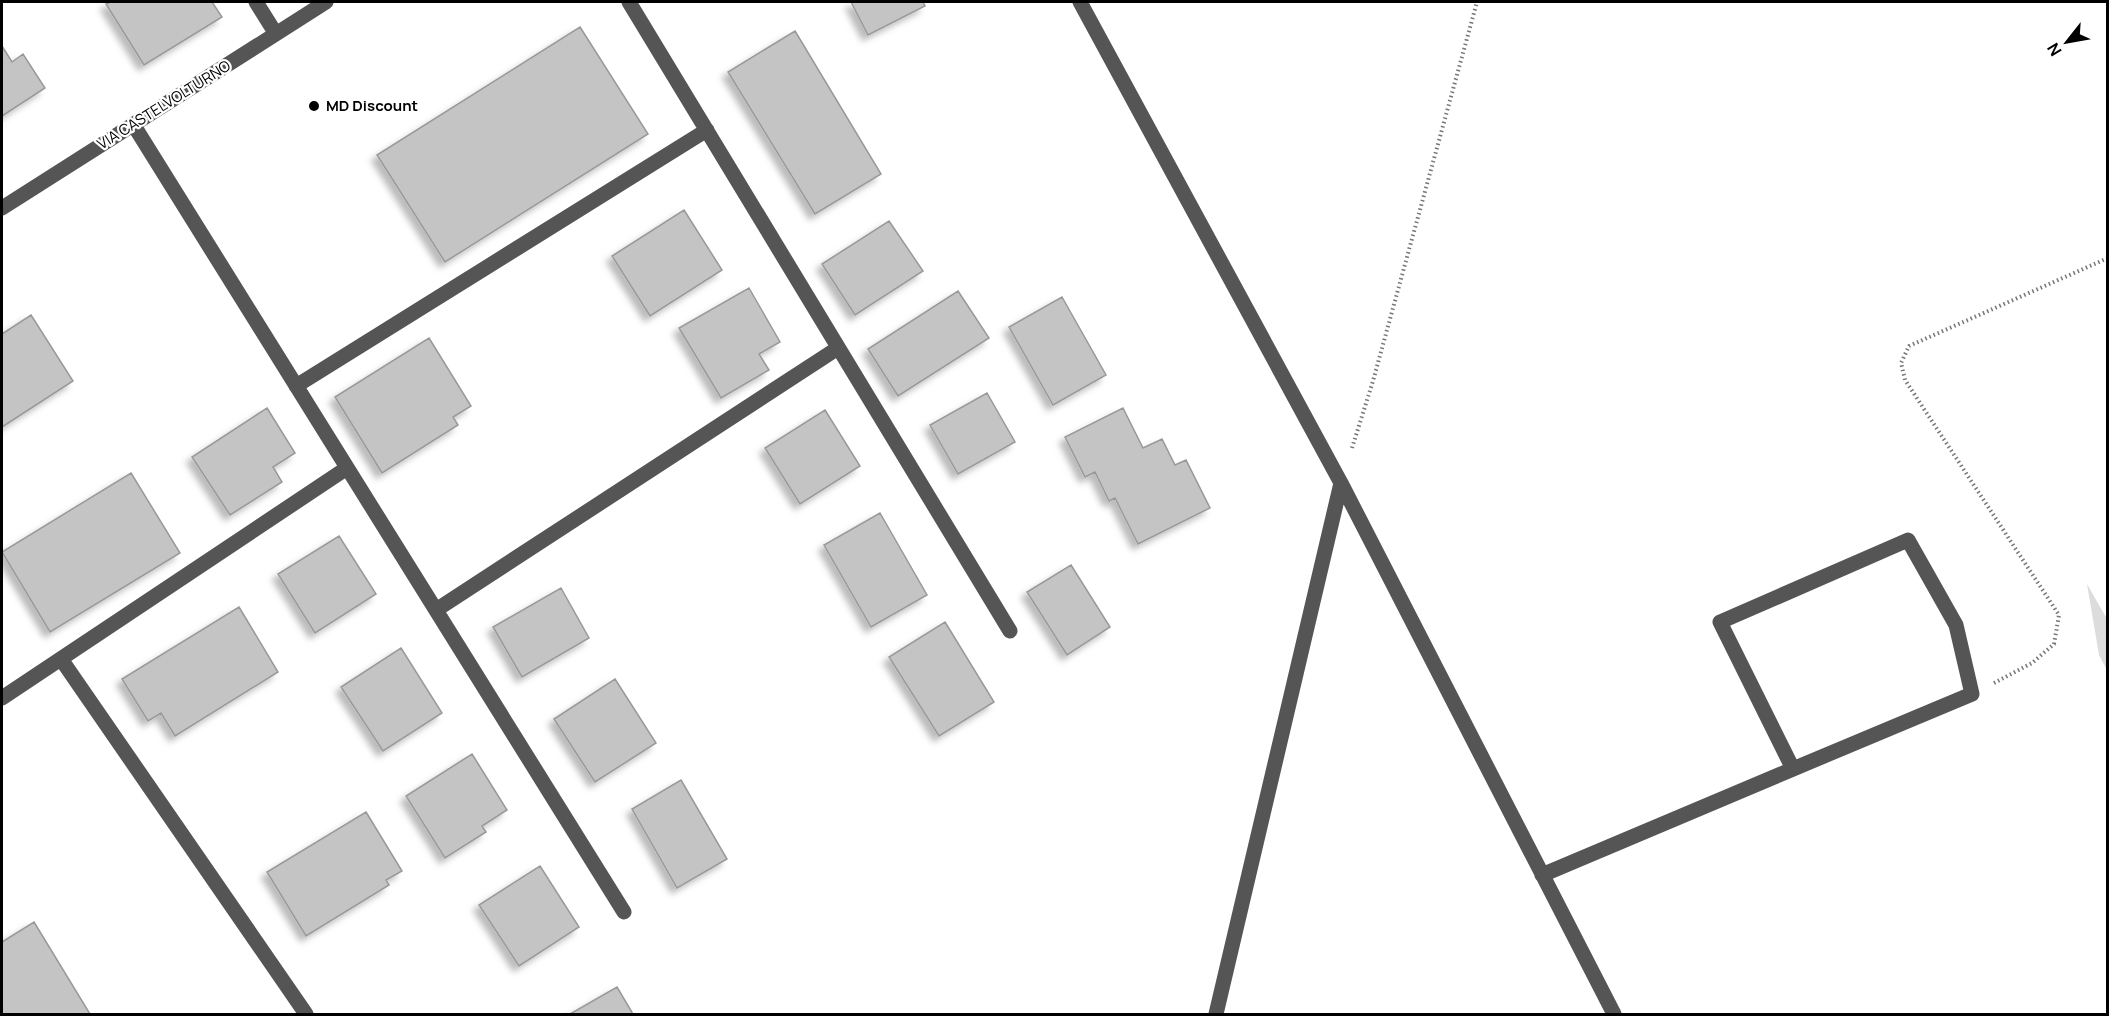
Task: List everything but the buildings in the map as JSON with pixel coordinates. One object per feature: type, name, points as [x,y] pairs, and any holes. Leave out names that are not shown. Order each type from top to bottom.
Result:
[{"type":"street","points":[[256,2],[276,34]]},
{"type":"street","name":"VIA CASTELVOLTURNO","points":[[2,208],[326,2]]},
{"type":"street","points":[[629,2],[1010,631]]},
{"type":"street","points":[[1080,2],[1341,483],[1614,1014]]},
{"type":"street","points":[[133,124],[624,912]]},
{"type":"street","points":[[296,386],[707,130]]},
{"type":"street","points":[[435,609],[838,348]]},
{"type":"street","points":[[2,698],[347,468]]},
{"type":"street","points":[[1216,1014],[1341,483]]},
{"type":"street","points":[[1542,875],[1972,694],[1956,625],[1908,540],[1720,622],[1793,769]]},
{"type":"street","points":[[61,659],[306,1014]]},
{"type":"path","points":[[1341,483],[1373,381],[1477,2]]},
{"type":"path","points":[[1972,694],[2032,663],[2054,644],[2059,615],[1905,380],[1901,363],[1909,346],[2108,258]]},
{"type":"shaded area","points":[[2087,584],[2107,619],[2107,670],[2099,655]]},
{"type":"place","name":"MD Discount","points":[[314,106]]}]
